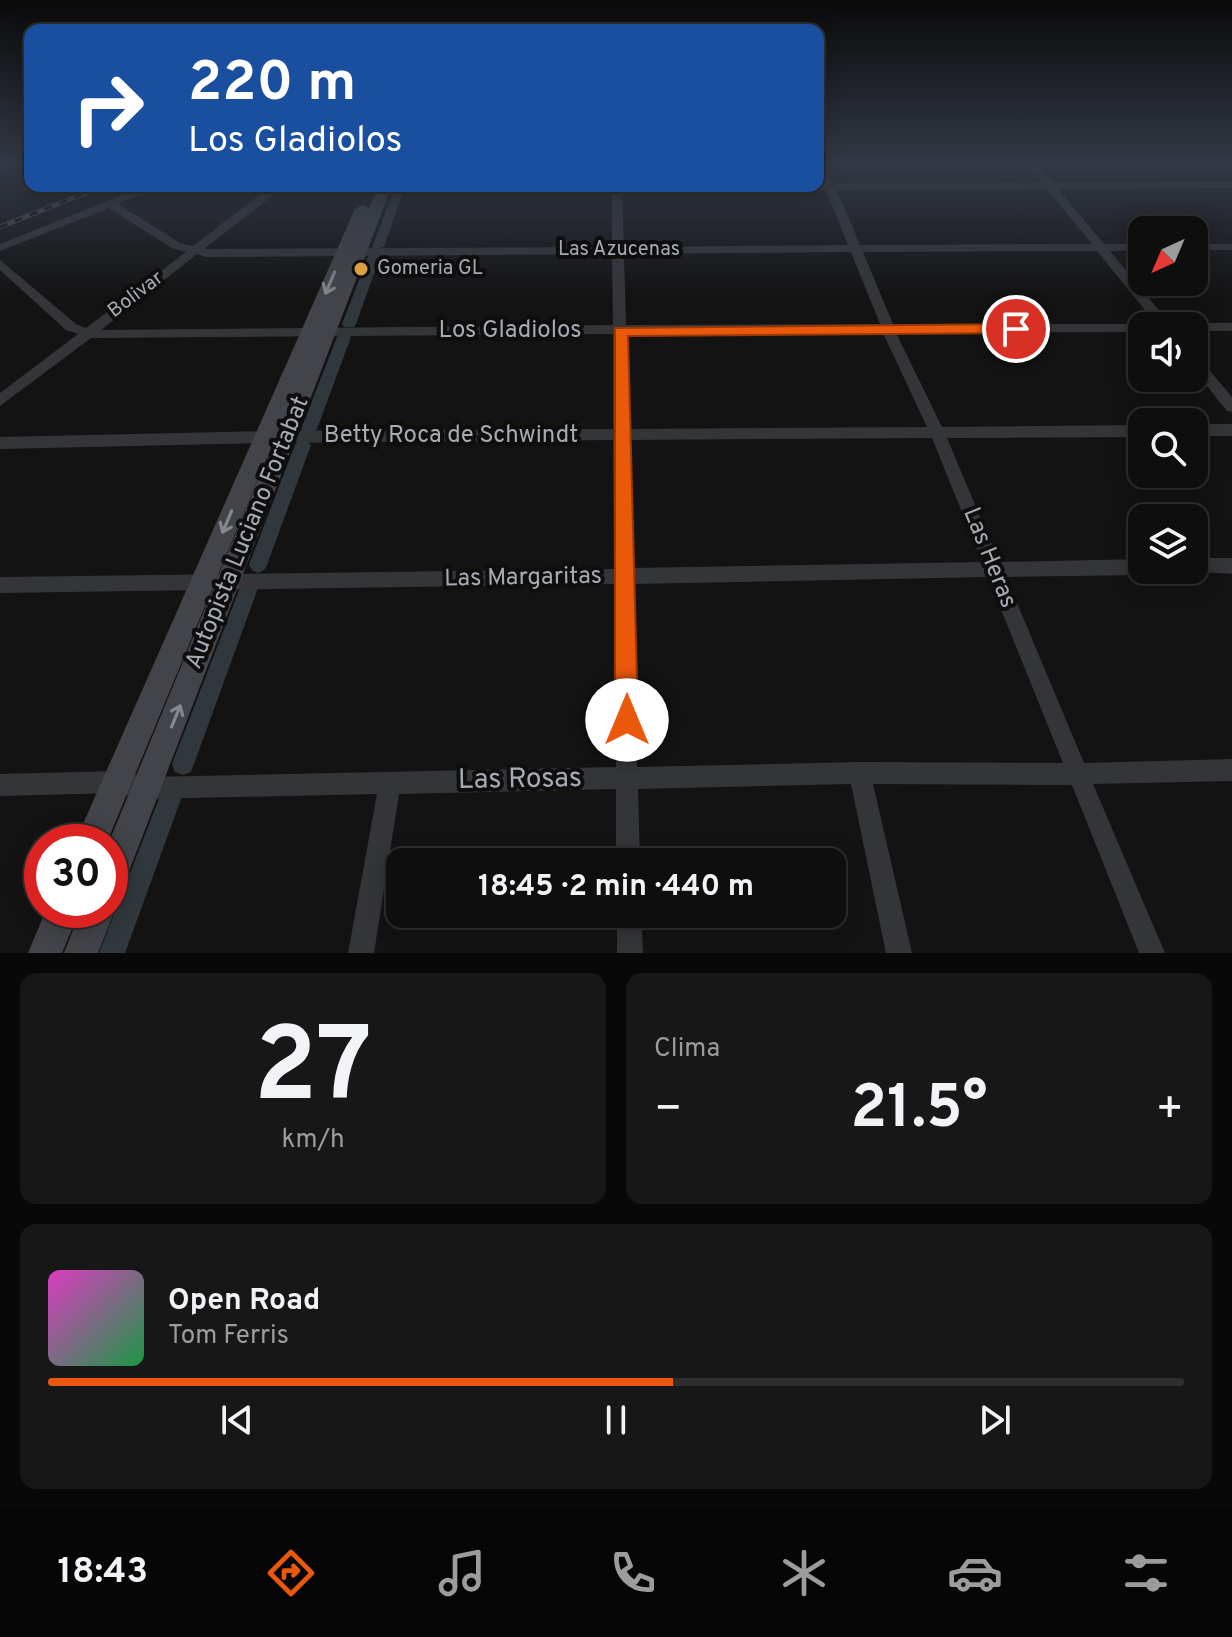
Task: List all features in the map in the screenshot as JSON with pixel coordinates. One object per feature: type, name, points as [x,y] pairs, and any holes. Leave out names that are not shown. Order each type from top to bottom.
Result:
[{"type":"main road","name":"Autopista Luciano Fortabat","points":[[98,824],[264,437],[318,332],[369,209]]},
{"type":"main road","name":"Autopista Luciano Fortabat","points":[[128,834],[287,437],[318,332]]},
{"type":"main road","points":[[45,953],[55,928]]},
{"type":"main road","points":[[81,953],[91,928]]},
{"type":"street","points":[[0,248],[96,209]]},
{"type":"street","name":"Las Azucenas","points":[[119,209],[176,246],[191,252],[1128,247]]},
{"type":"street","name":"Bolivar","points":[[0,401],[243,209]]},
{"type":"street","points":[[617,209],[626,575],[628,848]]},
{"type":"street","name":"Las Heras","points":[[840,209],[889,331],[937,432],[1152,953]]},
{"type":"street","points":[[1071,209],[1154,312]]},
{"type":"street","points":[[1208,247],[1232,247]]},
{"type":"street","points":[[0,264],[71,327],[84,334]]},
{"type":"street","points":[[1208,327],[1232,327]]},
{"type":"street","name":"Los Gladiolos","points":[[84,334],[1128,328]]},
{"type":"street","points":[[1208,378],[1232,407]]},
{"type":"street","points":[[1208,430],[1232,430]]},
{"type":"street","name":"Betty Roca de Schwindt","points":[[0,443],[264,437],[1128,431]]},
{"type":"street","points":[[1208,566],[1232,566]]},
{"type":"street","name":"Las Margaritas","points":[[0,585],[229,584],[1128,567]]},
{"type":"street","name":"Las Rosas","points":[[0,785],[116,782],[146,788],[860,773],[1077,774],[1232,770]]},
{"type":"street","points":[[860,773],[899,953]]},
{"type":"street","points":[[361,953],[390,783]]},
{"type":"street","points":[[629,928],[630,953]]},
{"type":"waterway","points":[[378,247],[392,209]]},
{"type":"waterway","points":[[349,324],[374,257]]},
{"type":"waterway","points":[[309,429],[344,337]]},
{"type":"waterway","points":[[258,565],[303,445]]},
{"type":"waterway","points":[[183,764],[249,588]]},
{"type":"waterway","points":[[112,953],[170,799]]},
{"type":"railway","points":[[0,227],[44,209]]},
{"type":"place","name":"Gomeria GL","points":[[361,269]]},
{"type":"route","points":[[627,720],[620,331],[1016,329]]}]
